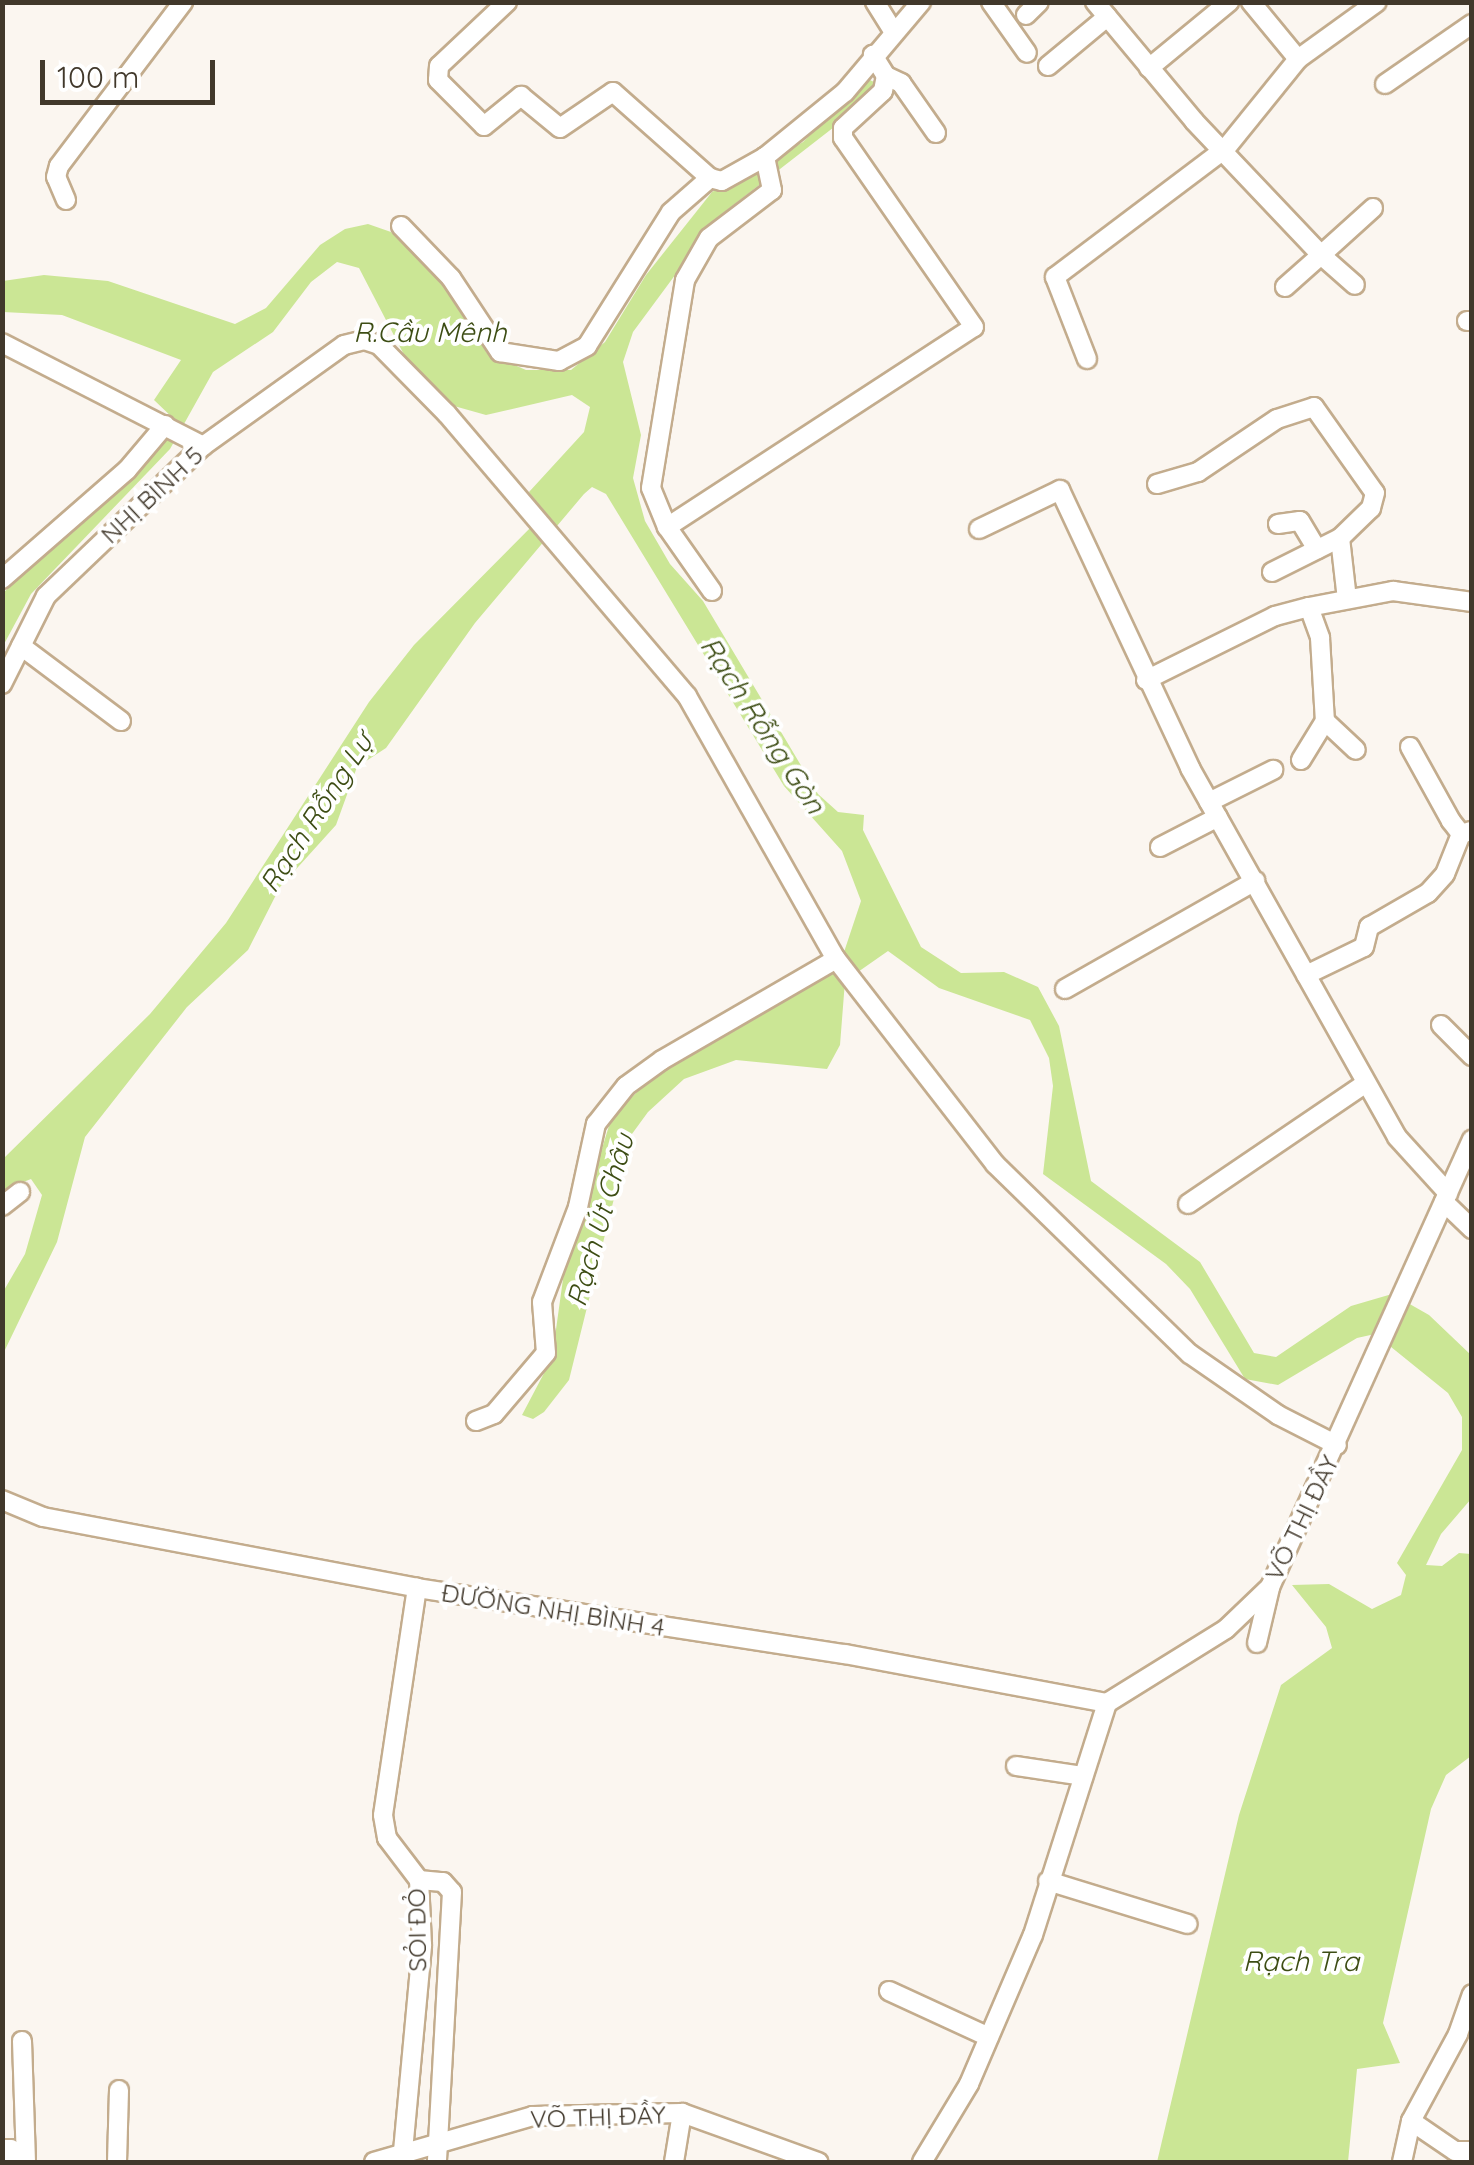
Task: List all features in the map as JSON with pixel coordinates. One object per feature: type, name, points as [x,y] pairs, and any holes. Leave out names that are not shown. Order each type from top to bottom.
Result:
[{"type":"street","points":[[66,200],[56,176],[59,166],[183,2]]},
{"type":"street","points":[[507,2],[439,66],[438,80],[484,126],[521,96],[560,128],[613,92],[710,178],[722,181],[768,166],[833,104],[922,2]]},
{"type":"street","points":[[875,2],[894,32]]},
{"type":"street","points":[[991,2],[1027,53]]},
{"type":"street","points":[[1148,68],[1229,2]]},
{"type":"street","points":[[1251,2],[1298,59]]},
{"type":"street","points":[[1087,359],[1055,277],[1226,148],[1298,59],[1377,2]]},
{"type":"street","points":[[1048,66],[1101,10],[1148,68],[1226,148],[1320,255],[1355,285]]},
{"type":"street","points":[[1384,84],[1472,24]]},
{"type":"street","points":[[873,55],[886,76],[901,83],[936,133]]},
{"type":"street","points":[[667,526],[974,327],[844,138],[843,128],[883,91],[886,76]]},
{"type":"street","points":[[712,591],[667,526],[652,488],[685,280],[709,238],[767,196],[768,166]]},
{"type":"street","points":[[400,226],[451,278],[500,352],[559,361],[587,346],[671,212],[710,178]]},
{"type":"street","points":[[1285,288],[1373,208]]},
{"type":"street","name":"NHỊ BÌNH 5","points":[[2,684],[46,596],[203,446],[344,345],[368,341],[395,357],[688,696],[843,967]]},
{"type":"street","points":[[2,343],[203,446]]},
{"type":"street","points":[[1157,484],[1198,472],[1277,419],[1314,407],[1376,494],[1371,508],[1340,538],[1272,572]]},
{"type":"street","points":[[2,579],[173,428]]},
{"type":"street","points":[[979,529],[1060,490],[1146,680],[1366,1083],[1417,1166],[1472,1229]]},
{"type":"street","points":[[1278,524],[1300,520],[1318,550]]},
{"type":"street","points":[[1340,538],[1347,600]]},
{"type":"street","points":[[1146,680],[1275,616],[1393,591],[1472,602]]},
{"type":"street","points":[[1301,760],[1325,722],[1320,638],[1310,608]]},
{"type":"street","points":[[21,646],[121,721]]},
{"type":"street","points":[[1325,722],[1356,750]]},
{"type":"street","points":[[1306,975],[1364,947],[1369,928],[1428,893],[1445,874],[1466,832],[1410,747]]},
{"type":"street","points":[[1160,847],[1273,770]]},
{"type":"street","points":[[1065,989],[1255,881]]},
{"type":"street","points":[[476,1421],[494,1414],[546,1353],[542,1302],[578,1208],[596,1124],[626,1086],[662,1060],[843,967],[995,1164],[1077,1250],[1214,1374],[1337,1446]]},
{"type":"street","points":[[1441,1025],[1472,1056]]},
{"type":"street","points":[[1188,1204],[1366,1083]]},
{"type":"street","name":"VÕ THỊ ĐẦY","points":[[1107,1703],[1226,1629],[1270,1588],[1470,1144]]},
{"type":"street","points":[[2,1206],[20,1192]]},
{"type":"street","name":"ĐƯỜNG NHỊ BÌNH 4","points":[[2,1500],[43,1516],[417,1588],[845,1654],[1107,1703]]},
{"type":"street","name":"SỎI ĐỎ","points":[[405,2154],[422,1945],[419,1880],[387,1838],[383,1815],[417,1588]]},
{"type":"street","points":[[1257,1643],[1270,1588]]},
{"type":"street","points":[[924,2162],[989,2036],[1033,1935],[1107,1703]]},
{"type":"street","points":[[1016,1766],[1083,1776]]},
{"type":"street","points":[[419,1880],[443,1882],[452,1892],[435,2142],[438,2162]]},
{"type":"street","points":[[1048,1881],[1188,1924]]},
{"type":"street","points":[[889,1991],[989,2036]]},
{"type":"street","points":[[1402,2162],[1411,2122],[1458,2034],[1472,1994]]},
{"type":"street","points":[[22,2041],[26,2162]]},
{"type":"street","points":[[117,2162],[119,2090]]},
{"type":"street","points":[[674,2162],[682,2114]]},
{"type":"street","name":"VÕ THỊ ĐẦY","points":[[405,2154],[533,2116],[682,2114],[818,2162]]},
{"type":"street","points":[[1411,2122],[1455,2150],[1472,2151]]},
{"type":"street","points":[[2,2149],[10,2150],[11,2162]]},
{"type":"street","points":[[374,2162],[405,2154]]},
{"type":"water","points":[[866,78],[878,84],[865,103],[718,217],[633,332],[623,362],[641,435],[633,478],[645,521],[670,564],[703,601],[818,794],[838,812],[864,815],[863,830],[921,947],[961,973],[1004,972],[1038,987],[1059,1026],[1091,1181],[1200,1262],[1254,1353],[1276,1357],[1351,1306],[1392,1294],[1429,1315],[1471,1355],[1471,1499],[1441,1534],[1426,1565],[1442,1566],[1459,1553],[1471,1554],[1471,1756],[1446,1775],[1431,1809],[1383,2023],[1400,2063],[1357,2069],[1348,2162],[1157,2162],[1239,1815],[1281,1685],[1332,1648],[1326,1627],[1292,1585],[1329,1584],[1372,1609],[1401,1595],[1406,1575],[1397,1563],[1462,1450],[1462,1417],[1448,1393],[1375,1334],[1357,1338],[1278,1385],[1245,1379],[1190,1289],[1166,1264],[1043,1174],[1053,1086],[1049,1058],[1030,1020],[939,988],[888,951],[845,981],[840,1045],[827,1069],[736,1060],[684,1079],[648,1112],[629,1138],[569,1380],[544,1412],[533,1419],[522,1415],[552,1358],[564,1272],[612,1116],[656,1074],[838,970],[861,901],[842,851],[784,786],[606,494],[592,487],[584,494],[475,623],[386,748],[357,767],[336,825],[280,887],[248,950],[187,1007],[85,1137],[57,1242],[3,1354],[3,1292],[25,1254],[42,1195],[31,1179],[3,1190],[3,1159],[150,1014],[226,923],[369,702],[414,645],[541,517],[529,492],[584,432],[590,407],[572,395],[486,415],[454,406],[414,374],[359,268],[337,262],[311,282],[273,332],[213,372],[170,449],[31,594],[3,646],[3,593],[167,437],[176,421],[154,400],[181,360],[62,315],[3,312],[3,281],[44,275],[108,281],[235,324],[266,308],[320,245],[345,229],[368,224],[391,232],[432,269],[487,353],[526,370],[571,370],[605,342],[646,275],[712,192],[803,142]]},
{"type":"water label","name":"R.Cầu Mênh","points":[[430,332]]},
{"type":"water label","name":"Rạch Rỗng Gòn","points":[[763,725]]},
{"type":"water label","name":"Rạch Rỗng Lự","points":[[316,813]]},
{"type":"water label","name":"Rạch Út Châu","points":[[600,1220]]},
{"type":"water label","name":"Rạch Tra","points":[[1301,1961]]}]
